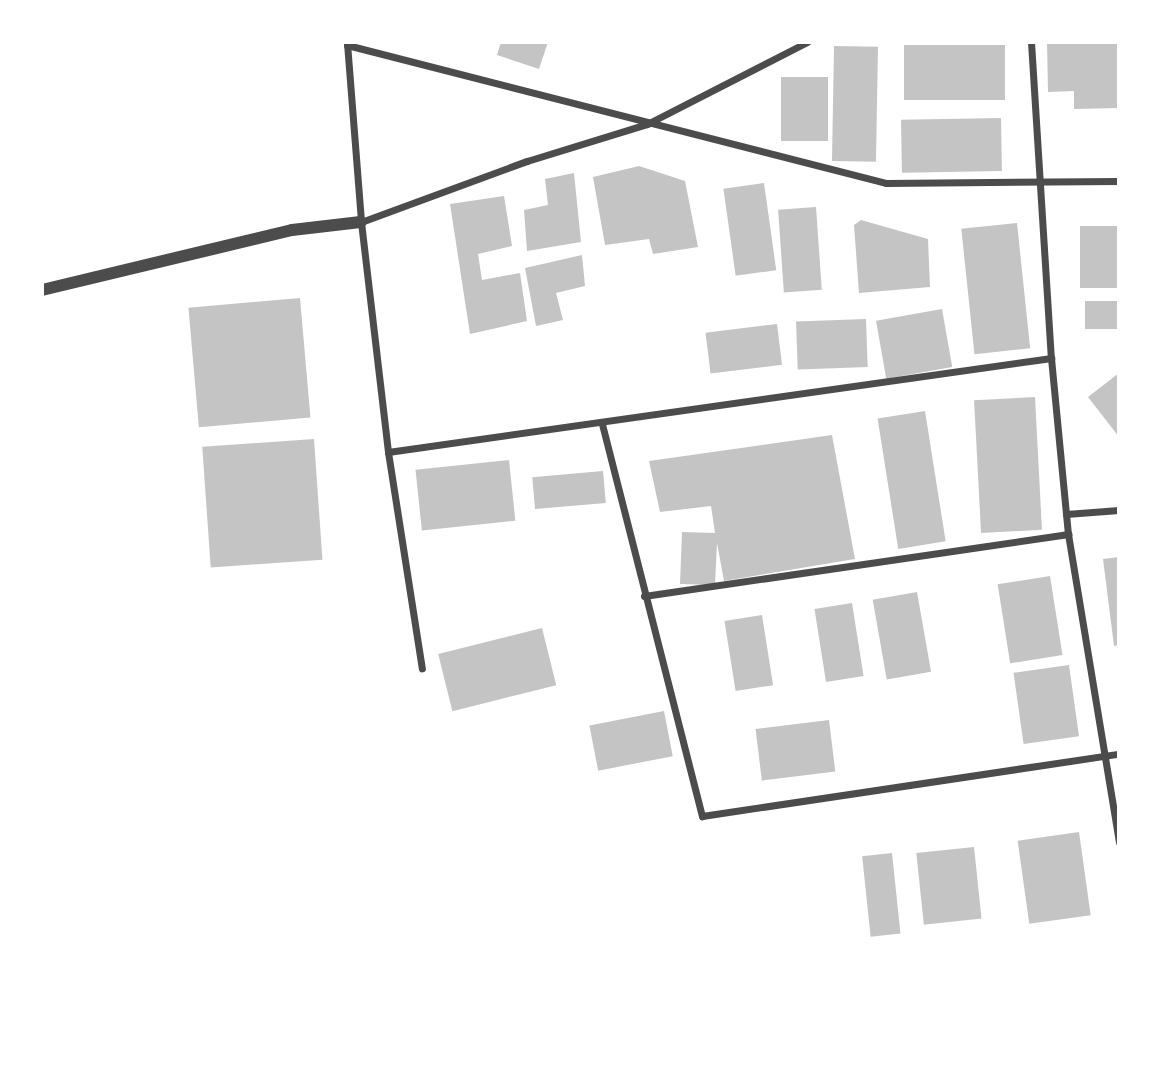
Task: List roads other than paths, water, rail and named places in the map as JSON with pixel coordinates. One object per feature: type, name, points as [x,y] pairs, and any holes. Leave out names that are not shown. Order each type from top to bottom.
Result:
[{"type":"street","points":[[42,290],[292,230],[361,222],[527,161],[646,124],[807,42]]},
{"type":"street","points":[[1031,42],[1051,358],[1068,534],[1102,755],[1119,842]]},
{"type":"street","points":[[422,668],[388,452],[361,222],[347,44],[646,124],[886,183],[1119,181]]},
{"type":"street","points":[[388,452],[602,424],[1051,358]]},
{"type":"street","points":[[602,424],[702,816],[1119,754]]},
{"type":"street","points":[[1066,514],[1119,510]]},
{"type":"street","points":[[644,596],[1068,534]]}]
